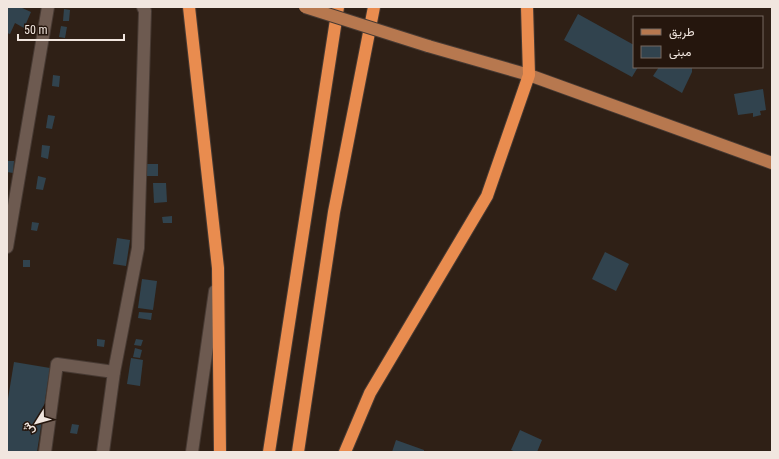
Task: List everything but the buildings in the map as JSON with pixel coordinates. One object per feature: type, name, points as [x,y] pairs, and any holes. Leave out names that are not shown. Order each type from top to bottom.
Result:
[{"type":"highway","points":[[189,7],[218,268],[220,452]]},
{"type":"highway","points":[[269,452],[338,7]]},
{"type":"highway","points":[[298,452],[334,212],[374,7]]},
{"type":"highway","points":[[345,452],[370,394],[486,196],[529,75],[527,7]]},
{"type":"main road","points":[[305,7],[428,46],[529,75],[772,163]]},
{"type":"street","points":[[7,247],[48,7]]},
{"type":"street","points":[[103,452],[114,372],[138,248],[145,11],[143,7]]},
{"type":"street","points":[[192,452],[218,268]]},
{"type":"street","points":[[45,452],[57,364],[114,372]]}]
